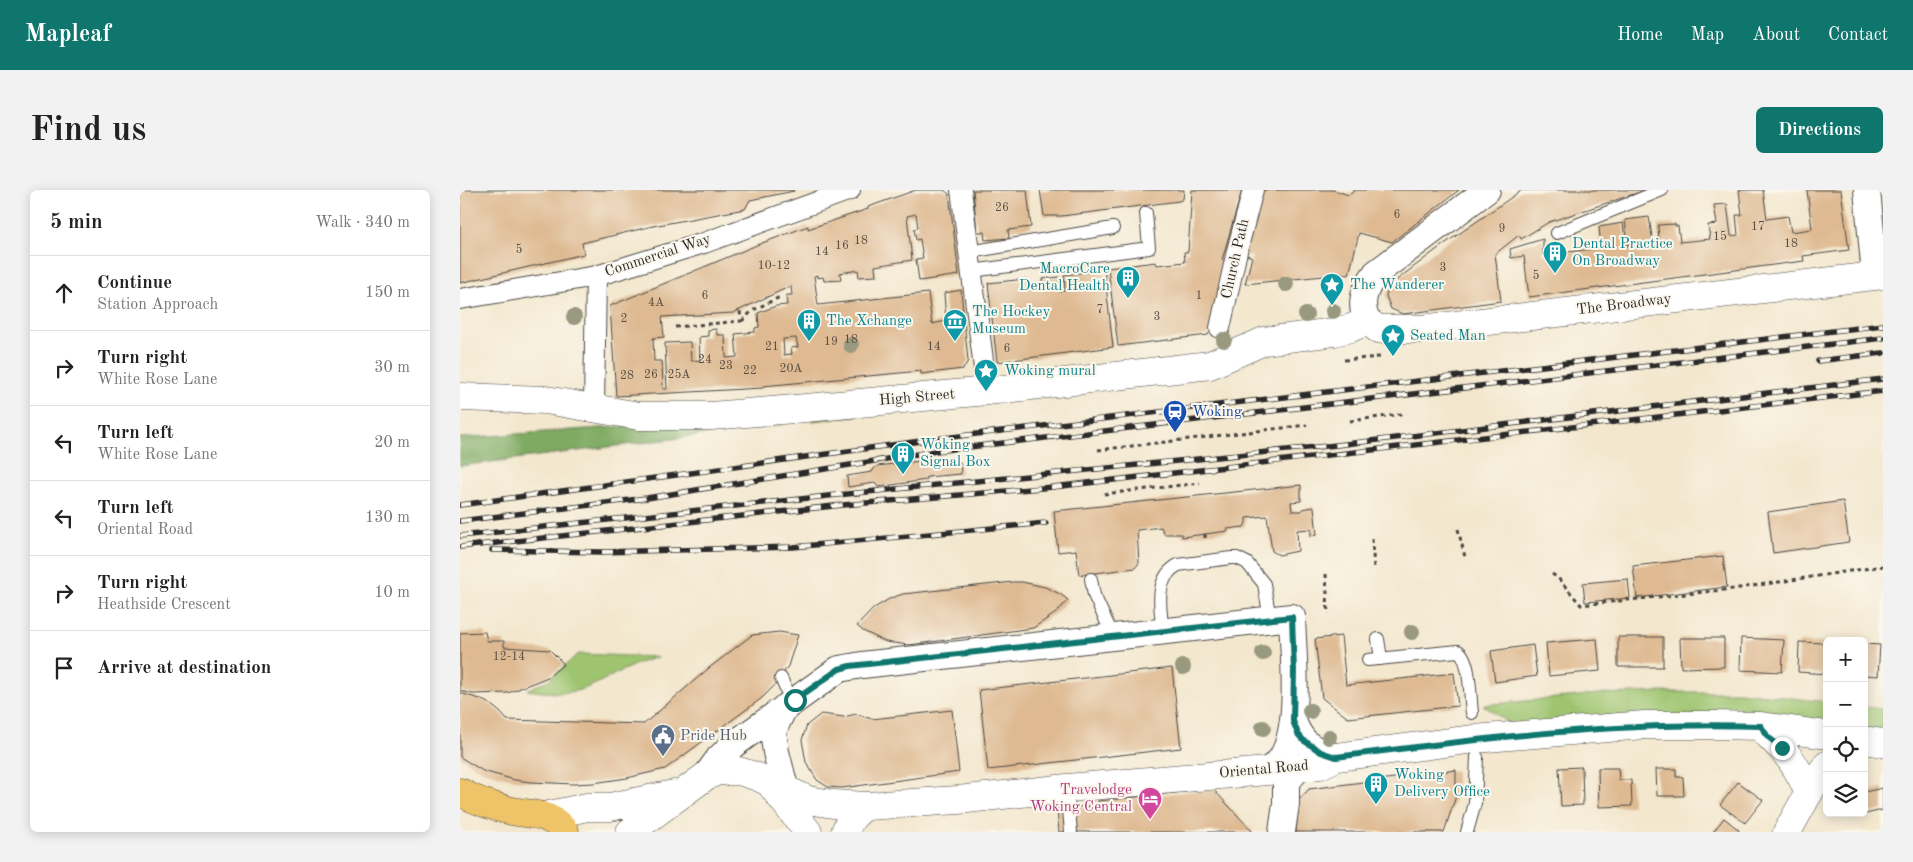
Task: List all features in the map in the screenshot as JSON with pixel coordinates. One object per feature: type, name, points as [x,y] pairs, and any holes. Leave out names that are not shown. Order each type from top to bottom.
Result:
[{"type":"main road","points":[[460,792],[483,803],[555,824]]},
{"type":"street","name":"Commercial Way","points":[[460,299],[596,276],[704,243],[850,190]]},
{"type":"street","points":[[961,190],[987,391]]},
{"type":"street","name":"Church Path","points":[[1220,328],[1236,251],[1254,190]]},
{"type":"street","points":[[1367,322],[1362,307],[1363,298],[1369,282],[1376,273],[1487,190]]},
{"type":"street","points":[[1866,190],[1879,275]]},
{"type":"street","name":"The Broadway","points":[[1367,322],[1378,329],[1420,329],[1879,275]]},
{"type":"street","points":[[594,408],[596,276]]},
{"type":"street","name":"High Street","points":[[460,397],[546,400],[639,416],[711,416],[987,391],[1210,365],[1264,341],[1334,332],[1367,322]]},
{"type":"street","points":[[706,776],[719,758],[733,745],[839,669],[850,666],[1281,618],[1294,671],[1293,721],[1280,760],[1267,772]]},
{"type":"street","points":[[789,704],[773,731],[778,788],[808,832]]},
{"type":"street","points":[[1293,721],[1298,734],[1303,740],[1321,752],[1336,757]]},
{"type":"street","name":"Oriental Road","points":[[630,832],[706,776],[718,771],[730,770],[749,774],[778,788],[818,802],[867,806],[958,800],[1067,788],[1267,772],[1320,765],[1336,757],[1474,739],[1644,725],[1715,724],[1761,726],[1823,734]]},
{"type":"street","points":[[1761,726],[1768,737],[1782,748],[1799,771],[1809,792]]},
{"type":"street","points":[[1282,832],[1286,804],[1286,782],[1299,767]]},
{"type":"street","points":[[1787,832],[1823,771]]},
{"type":"street","points":[[555,824],[587,807],[610,807],[682,792]]},
{"type":"street","points":[[845,832],[858,810],[867,806]]},
{"type":"lane","points":[[1557,233],[1662,190]]},
{"type":"lane","points":[[971,271],[1149,248],[1146,213]]},
{"type":"lane","points":[[969,252],[1113,228]]},
{"type":"lane","points":[[1163,631],[1160,605],[1162,582],[1170,569],[1178,565],[1231,558],[1238,558],[1248,562],[1264,584],[1281,618]]},
{"type":"lane","points":[[1091,579],[1094,595],[1114,636]]},
{"type":"lane","points":[[1378,639],[1374,659],[1454,650],[1462,653],[1467,665],[1472,713]]},
{"type":"lane","points":[[781,678],[787,692],[789,704]]},
{"type":"lane","points":[[1467,832],[1475,803],[1477,757]]},
{"type":"lane","points":[[1067,788],[1071,832]]},
{"type":"path","points":[[675,327],[741,321],[753,310],[780,298]]},
{"type":"path","points":[[740,310],[741,321]]},
{"type":"path","points":[[1344,360],[1380,357]]},
{"type":"path","points":[[1350,421],[1402,414]]},
{"type":"path","points":[[1098,450],[1308,425]]},
{"type":"path","points":[[1104,494],[1200,483]]},
{"type":"path","points":[[1458,528],[1465,557]]},
{"type":"path","points":[[1205,534],[1205,541]]},
{"type":"path","points":[[1372,539],[1374,569]]},
{"type":"path","points":[[1552,574],[1558,578],[1581,605],[1733,589],[1883,566]]},
{"type":"path","points":[[1326,574],[1328,614]]},
{"type":"green space","points":[[932,404],[932,406],[813,421],[813,416],[781,420],[782,425],[460,466],[460,438]]},
{"type":"green space","points":[[578,654],[657,657],[578,690],[554,693],[527,690],[550,679]]},
{"type":"green space","points":[[1740,692],[1823,702],[1823,728],[1517,729],[1483,705],[1599,694]]},
{"type":"green space","points":[[1868,707],[1883,709],[1883,736],[1868,734]]},
{"type":"building","points":[[460,190],[794,191],[750,200],[745,209],[653,226],[582,243],[584,254],[460,283]]},
{"type":"building","points":[[916,190],[944,190],[949,194],[959,275],[919,281],[916,259],[923,258],[920,239],[916,240],[914,229],[918,228],[916,214],[907,216],[912,260],[875,266],[876,276],[859,277],[858,270],[840,273],[841,280],[824,281],[823,277],[817,278],[817,275],[814,276],[818,305],[928,293],[932,324],[946,321],[944,293],[961,290],[968,361],[963,369],[921,374],[921,371],[763,386],[763,388],[616,396],[610,306],[757,245],[808,226],[808,229],[868,209],[868,207]],"holes":[[[791,286],[792,295],[786,295],[787,305],[776,306],[758,313],[759,327],[755,328],[755,332],[735,334],[737,357],[726,358],[725,335],[717,335],[716,329],[708,330],[708,336],[699,337],[700,360],[691,361],[690,342],[665,343],[667,389],[663,389],[662,361],[654,361],[653,338],[664,337],[662,317],[733,313]],[[796,338],[798,347],[791,348],[792,354],[784,355],[783,339]]]},
{"type":"building","points":[[973,190],[1027,190],[1031,227],[1008,230],[1009,238],[985,240],[984,232],[977,232]]},
{"type":"building","points":[[1040,190],[1184,190],[1183,199],[1179,201],[1062,216],[1044,216]]},
{"type":"building","points":[[1192,190],[1242,190],[1222,260],[1226,261],[1214,328],[1208,335],[1118,346],[1108,268],[1156,262],[1157,265],[1185,262],[1184,252],[1188,252]]},
{"type":"building","points":[[1259,190],[1333,190],[1349,195],[1355,190],[1459,190],[1392,242],[1359,233],[1349,275],[1343,274],[1245,284],[1252,257],[1241,253]]},
{"type":"building","points":[[1522,190],[1646,190],[1549,222],[1521,239],[1519,235],[1495,254],[1501,301],[1403,314],[1391,309],[1386,296],[1390,285],[1440,247]]},
{"type":"building","points":[[1739,190],[1763,190],[1767,219],[1788,216],[1791,232],[1812,229],[1807,190],[1841,190],[1849,250],[1803,256],[1804,261],[1529,297],[1524,256],[1511,258],[1510,249],[1543,239],[1543,255],[1601,248],[1599,227],[1623,223],[1626,247],[1628,246],[1625,220],[1649,217],[1653,243],[1659,242],[1658,225],[1675,224],[1675,226],[1678,226],[1680,242],[1710,239],[1708,225],[1717,224],[1714,205],[1727,204],[1731,236],[1738,235],[1736,215],[1742,215]]},
{"type":"building","points":[[1104,268],[1113,347],[997,362],[988,283],[1026,279],[1027,285],[1042,283],[1042,279],[1059,277],[1060,292],[1065,291],[1064,275]]},
{"type":"building","name":"Woking Signal Box","points":[[920,461],[927,466],[960,462],[961,474],[927,477],[926,480],[878,487],[875,483],[848,487],[847,476],[872,472],[877,466]]},
{"type":"building","points":[[1301,485],[1301,501],[1291,502],[1292,511],[1302,511],[1302,509],[1314,507],[1317,534],[1311,536],[1311,529],[1297,530],[1298,551],[1279,555],[1272,551],[1267,516],[1246,518],[1244,527],[1227,529],[1228,531],[1182,537],[1182,534],[1164,534],[1161,527],[1137,530],[1139,563],[1135,568],[1079,575],[1076,550],[1058,552],[1054,511]]},
{"type":"building","points":[[1843,501],[1849,542],[1773,553],[1768,512]]},
{"type":"building","points":[[1723,556],[1727,587],[1637,598],[1633,566]]},
{"type":"building","points":[[1628,579],[1630,598],[1585,602],[1583,583]]},
{"type":"building","points":[[1013,582],[1045,587],[1068,600],[1056,613],[1033,628],[909,645],[886,642],[857,626],[874,608],[891,598],[903,594]]},
{"type":"building","points":[[485,632],[487,641],[504,641],[504,647],[550,650],[564,664],[548,677],[508,693],[473,694],[460,691],[460,633]]},
{"type":"building","points":[[779,632],[798,635],[788,666],[778,682],[762,698],[665,769],[627,778],[593,783],[531,782],[515,780],[483,771],[460,757],[460,693],[490,704],[507,720],[644,724],[709,668],[752,635]]},
{"type":"building","points":[[1341,636],[1346,685],[1454,673],[1458,706],[1348,718],[1322,698],[1315,639]]},
{"type":"building","points":[[1618,637],[1663,637],[1663,667],[1618,667]]},
{"type":"building","points":[[1680,638],[1724,638],[1724,667],[1681,668]]},
{"type":"building","points":[[1741,638],[1784,640],[1782,672],[1740,670]]},
{"type":"building","points":[[1597,639],[1600,671],[1549,676],[1546,643]]},
{"type":"building","points":[[1799,642],[1823,643],[1823,674],[1798,672]]},
{"type":"building","points":[[1868,644],[1880,645],[1878,676],[1868,675]]},
{"type":"building","points":[[1533,645],[1537,676],[1495,682],[1491,651]]},
{"type":"building","points":[[1172,668],[1181,748],[988,770],[979,690]]},
{"type":"building","points":[[952,710],[959,772],[842,788],[828,787],[817,780],[806,762],[802,740],[807,725],[821,714],[844,717],[856,714],[872,719]]},
{"type":"building","points":[[1582,767],[1583,805],[1561,806],[1559,768]]},
{"type":"building","points":[[1598,768],[1618,768],[1619,780],[1631,780],[1632,806],[1599,807]]},
{"type":"building","points":[[1656,769],[1676,769],[1676,777],[1683,777],[1684,796],[1657,796]]},
{"type":"building","name":"Woking Delivery Office","points":[[1456,770],[1456,796],[1444,832],[1296,832],[1299,800],[1309,789]]},
{"type":"building","points":[[1738,782],[1763,800],[1745,823],[1720,805]]},
{"type":"building","points":[[1883,788],[1883,810],[1868,813],[1868,791]]},
{"type":"building","name":"Travelodge Woking Central","points":[[1213,789],[1253,832],[1059,832],[1057,809],[1098,805],[1098,801]]},
{"type":"building","points":[[1724,818],[1739,830],[1738,832],[1713,832]]},
{"type":"railway","points":[[460,505],[935,439],[1883,325]]},
{"type":"railway","points":[[460,521],[647,498],[936,451],[1883,338]]},
{"type":"railway","points":[[1818,361],[1883,353]]},
{"type":"railway","points":[[460,536],[837,495],[1337,445],[1883,379]]},
{"type":"railway","points":[[460,547],[843,505],[1053,487],[1883,391]]},
{"type":"railway","points":[[492,550],[602,552],[793,547],[1046,523]]},
{"type":"place","name":"Dental Practice On Broadway","points":[[1555,274]]},
{"type":"place","name":"MacroCare Dental Health","points":[[1128,299]]},
{"type":"place","name":"The Wanderer","points":[[1332,306]]},
{"type":"place","name":"The Xchange","points":[[809,342]]},
{"type":"place","name":"The Hockey Museum","points":[[955,342]]},
{"type":"place","name":"Seated Man","points":[[1393,357]]},
{"type":"place","name":"Woking mural","points":[[986,392]]},
{"type":"place","name":"Woking","points":[[1175,433]]},
{"type":"place","name":"Woking Signal Box","points":[[903,475]]},
{"type":"place","name":"Pride Hub","points":[[663,757]]},
{"type":"place","name":"Woking Delivery Office","points":[[1376,805]]},
{"type":"place","name":"Travelodge Woking Central","points":[[1150,820]]},
{"type":"route","points":[[795,700],[839,669],[850,666],[1292,617],[1293,721],[1298,734],[1311,747],[1336,757],[1474,739],[1644,725],[1715,724],[1761,726],[1768,737],[1782,748]]}]
